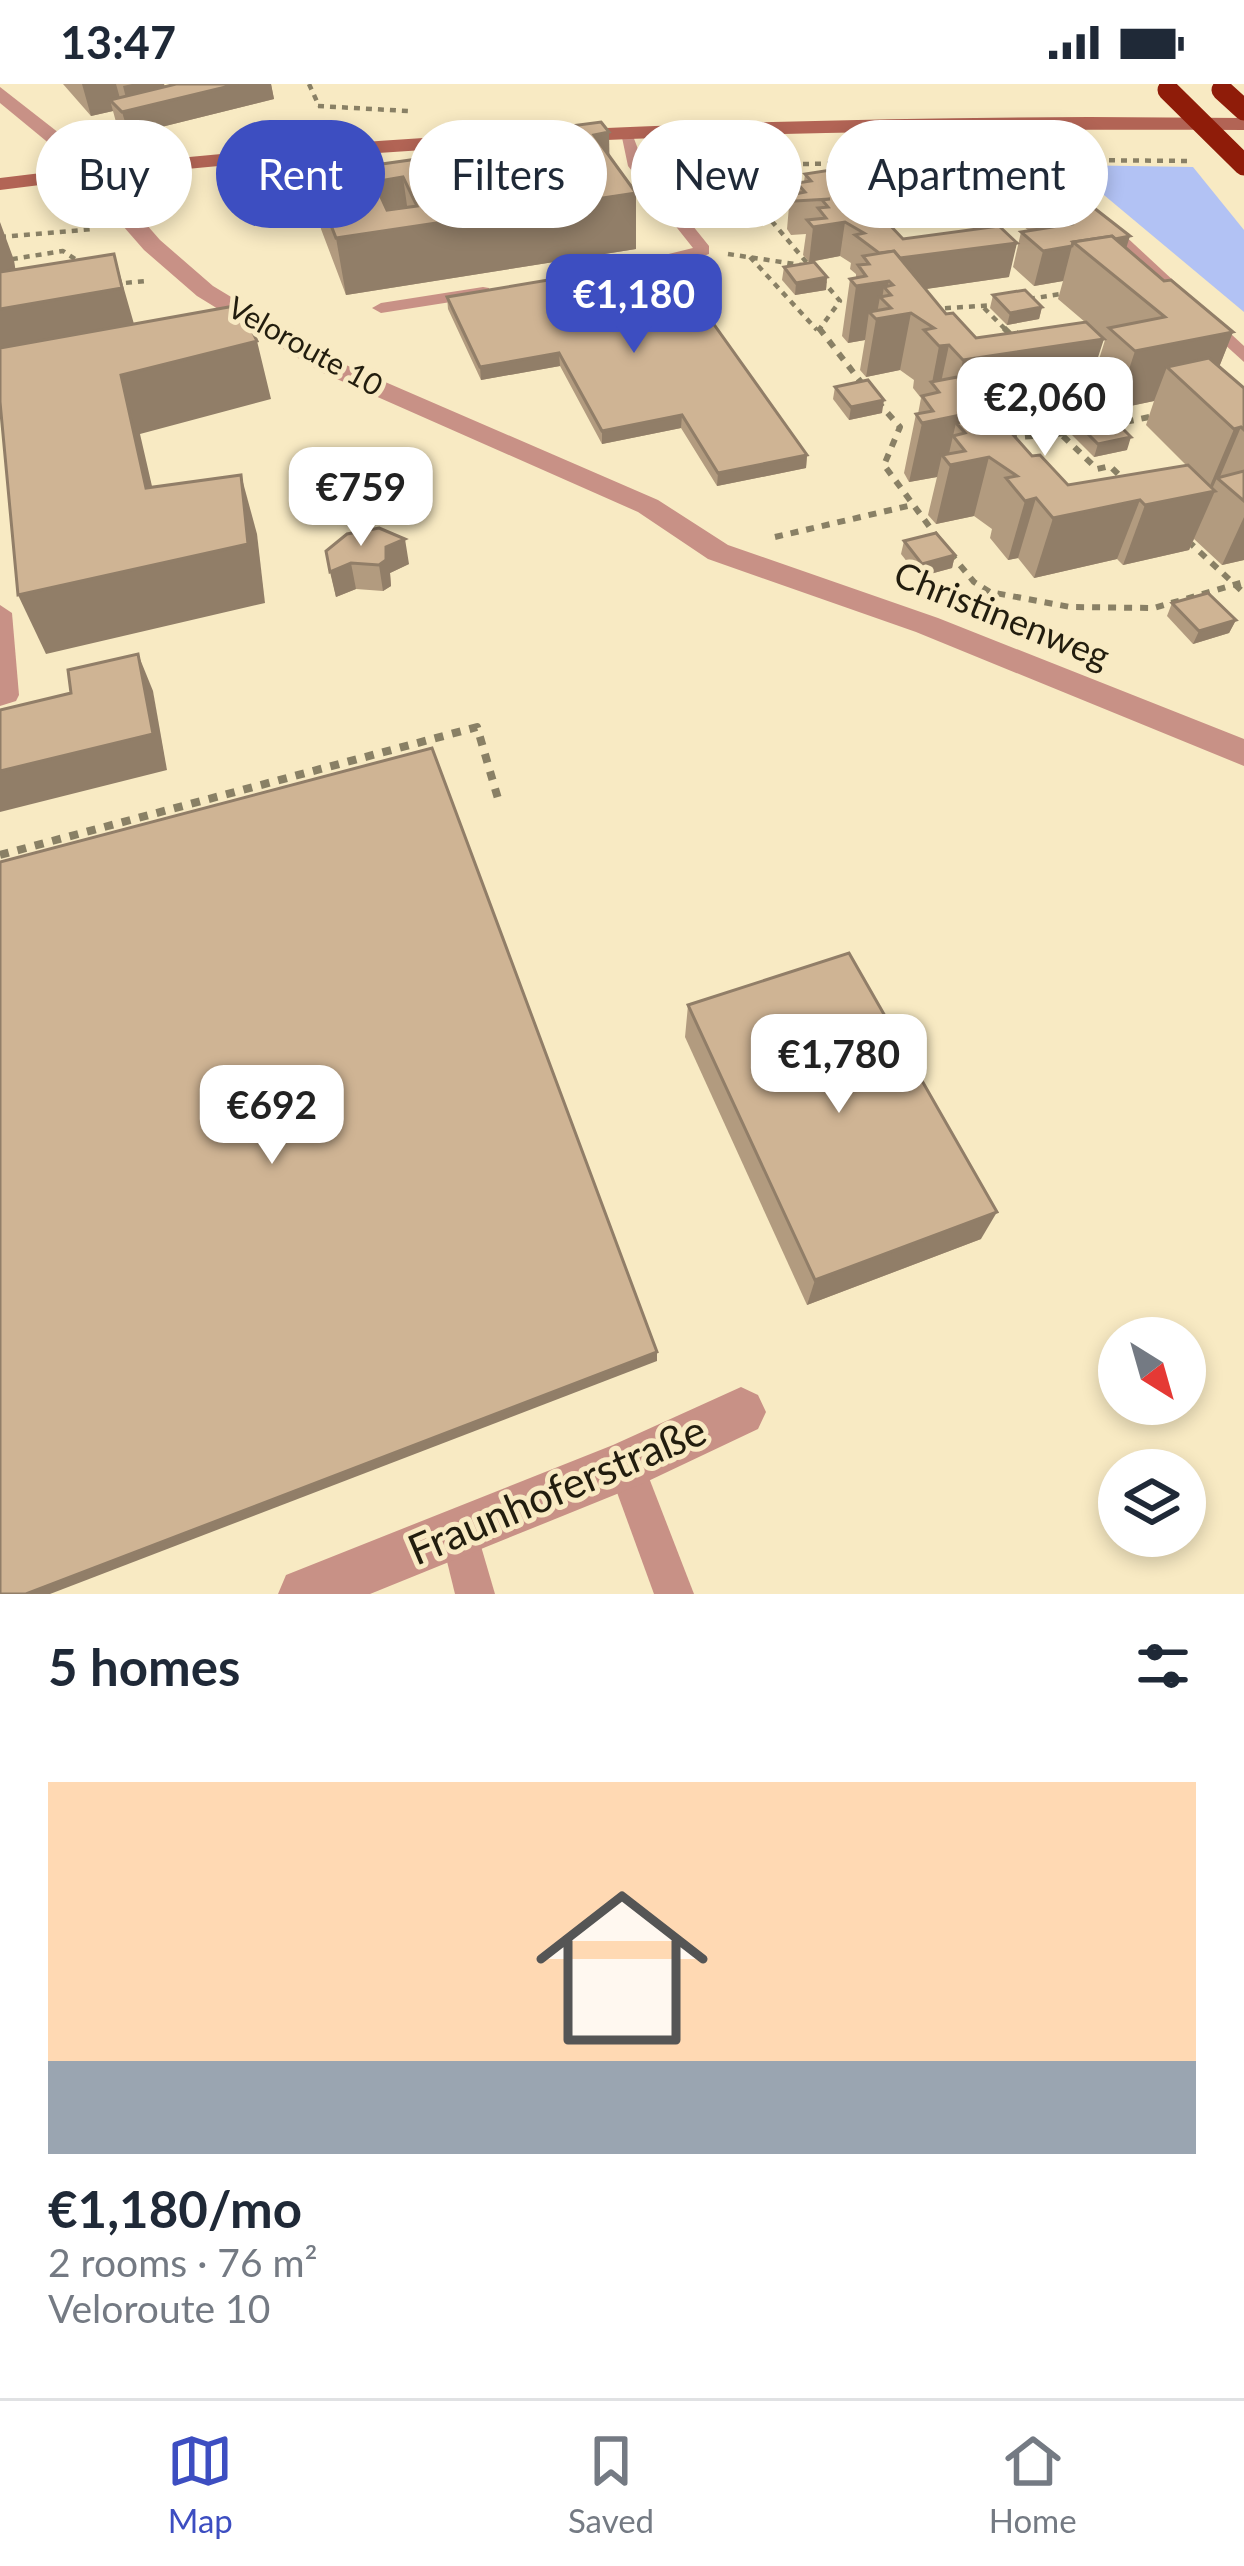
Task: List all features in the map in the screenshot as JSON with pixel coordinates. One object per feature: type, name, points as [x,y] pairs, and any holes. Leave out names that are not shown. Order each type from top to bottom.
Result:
[{"type":"highway","points":[[1168,90],[1244,165]]},
{"type":"highway","points":[[1222,90],[1244,110]]},
{"type":"street","name":"Veloroute 10","points":[[0,93],[75,155],[141,234],[241,316],[330,367],[648,506],[698,542],[733,557]]},
{"type":"street","points":[[0,184],[295,152],[1040,122],[1244,124]]},
{"type":"street","points":[[0,197],[627,138],[826,137]]},
{"type":"street","points":[[1108,137],[1244,138]]},
{"type":"street","name":"Christinenweg","points":[[733,557],[927,625],[1244,753]]},
{"type":"street","name":"Fraunhoferstraße","points":[[314,1592],[626,1465],[741,1412]]},
{"type":"lane","points":[[608,272],[676,261],[703,250],[636,166],[627,138]]},
{"type":"lane","points":[[1106,228],[1244,356]]},
{"type":"lane","points":[[381,308],[497,290]]},
{"type":"lane","points":[[0,613],[7,695],[0,697]]},
{"type":"lane","points":[[626,1465],[674,1594]]},
{"type":"lane","points":[[459,1533],[475,1594]]},
{"type":"path","points":[[309,84],[324,109]]},
{"type":"path","points":[[813,164],[824,179]]},
{"type":"path","points":[[816,197],[760,206],[840,301],[861,303]]},
{"type":"path","points":[[0,237],[115,228],[125,235],[141,234]]},
{"type":"path","points":[[703,250],[809,267]]},
{"type":"path","points":[[0,261],[63,251],[96,273]]},
{"type":"path","points":[[749,257],[900,427],[921,429]]},
{"type":"path","points":[[112,284],[130,285],[183,272]]},
{"type":"path","points":[[1028,299],[1072,292]]},
{"type":"path","points":[[817,331],[840,301]]},
{"type":"path","points":[[924,310],[1005,303]]},
{"type":"path","points":[[983,307],[1010,334],[1023,332]]},
{"type":"path","points":[[1071,377],[1119,423]]},
{"type":"path","points":[[1100,427],[1160,415]]},
{"type":"path","points":[[900,427],[884,465],[974,583],[1016,600],[1070,607],[1154,608],[1244,582]]},
{"type":"path","points":[[1003,437],[1081,431]]},
{"type":"path","points":[[1062,435],[1096,469],[1110,466],[1140,496]]},
{"type":"path","points":[[733,557],[775,537],[912,505]]},
{"type":"path","points":[[1186,540],[1244,593]]},
{"type":"path","points":[[0,855],[477,727],[499,802]]},
{"type":"shaded area","points":[[1108,166],[1193,167],[1244,230],[1244,312],[1108,198]]},
{"type":"building","points":[[176,84],[238,84],[122,112],[110,100]]},
{"type":"building","points":[[607,153],[631,186],[631,194],[607,197]]},
{"type":"building","points":[[409,160],[409,189],[403,177],[385,180],[385,164]]},
{"type":"building","points":[[826,171],[826,199],[802,201],[802,182],[811,181],[805,174]]},
{"type":"building","points":[[385,206],[387,210],[409,207],[409,227],[336,238],[332,228],[385,228]]},
{"type":"building","points":[[826,218],[826,225],[813,227],[807,220]]},
{"type":"building","points":[[1108,219],[1130,236],[1073,242],[1043,251],[1021,232],[1108,228]]},
{"type":"building","points":[[855,228],[893,228],[903,239],[1001,228],[1017,243],[900,258],[894,251],[879,253],[855,235],[864,233]]},
{"type":"building","points":[[1112,236],[1233,332],[1135,351],[1109,328],[1165,317],[1073,242]]},
{"type":"building","points":[[894,251],[946,314],[953,313],[976,338],[1086,322],[1104,339],[963,360],[949,345],[939,346],[924,330],[934,328],[911,313],[876,319],[869,312],[891,308],[880,297],[891,295],[884,287],[893,285],[889,281],[856,286],[850,279],[866,276],[858,265],[869,264],[863,256]]},
{"type":"building","points":[[114,254],[122,288],[0,309],[0,272]]},
{"type":"building","points":[[668,260],[807,455],[718,473],[682,415],[602,431],[559,353],[480,367],[447,297]]},
{"type":"building","points":[[814,262],[827,277],[796,283],[784,267]]},
{"type":"building","points":[[1025,290],[1042,307],[1010,313],[993,295]]},
{"type":"building","points":[[240,305],[257,341],[121,375],[146,488],[241,475],[248,544],[18,595],[0,402],[0,348]]},
{"type":"building","points":[[1209,358],[1244,388],[1244,430],[1234,429],[1167,367]]},
{"type":"building","points":[[968,375],[1006,417],[998,418],[1032,456],[1040,455],[1068,485],[1188,465],[1215,491],[1053,518],[1036,498],[1025,501],[1006,478],[1017,476],[989,457],[950,465],[942,455],[965,451],[953,436],[965,433],[956,423],[967,421],[961,415],[922,423],[916,414],[933,411],[922,396],[939,392],[931,382]]},
{"type":"building","points":[[868,380],[884,400],[851,407],[835,387]]},
{"type":"building","points":[[1109,415],[1131,437],[1098,444],[1076,422]]},
{"type":"building","points":[[1244,471],[1244,501],[1217,478]]},
{"type":"building","points":[[379,528],[405,539],[386,547],[386,560],[379,565],[351,563],[330,572],[326,551],[347,534]]},
{"type":"building","points":[[936,533],[955,555],[922,564],[904,541]]},
{"type":"building","points":[[1208,593],[1236,620],[1199,631],[1172,603]]},
{"type":"building","points":[[138,654],[153,734],[0,771],[0,710],[71,693],[68,670]]},
{"type":"building","points":[[432,748],[657,1352],[26,1594],[0,1594],[0,862]]},
{"type":"building","points":[[849,953],[997,1212],[815,1280],[688,1005]]}]
